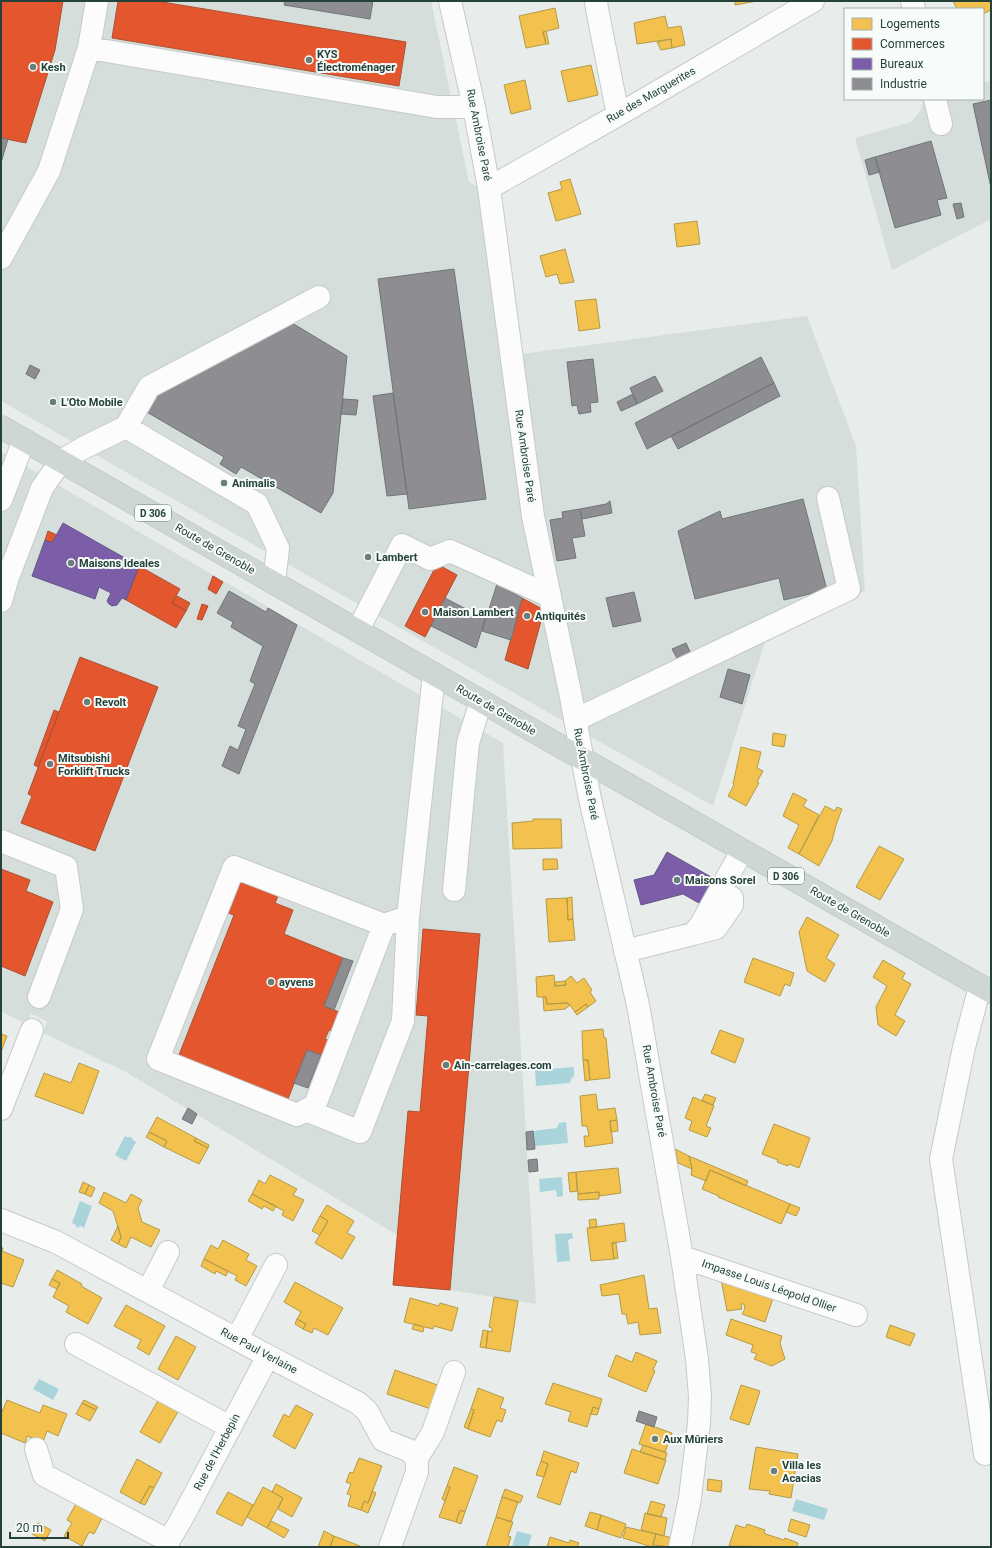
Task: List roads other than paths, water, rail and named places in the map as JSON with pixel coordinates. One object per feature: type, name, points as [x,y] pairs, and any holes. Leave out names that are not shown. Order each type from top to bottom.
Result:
[{"type":"main road","name":"Route de Grenoble","points":[[1,427],[358,630],[582,760],[986,989]]},
{"type":"street","points":[[1,258],[49,171],[89,48],[97,1]]},
{"type":"street","name":"Rue Ambroise Paré","points":[[450,1],[474,107],[489,188],[533,516],[582,760],[638,1005],[682,1257],[697,1359],[700,1397],[699,1423],[690,1498],[680,1547]]},
{"type":"street","points":[[596,1],[596,9],[618,115]]},
{"type":"street","name":"Rue des Marguerites","points":[[489,188],[618,115],[813,1]]},
{"type":"street","points":[[89,48],[437,107],[474,107]]},
{"type":"street","points":[[935,100],[941,124]]},
{"type":"street","points":[[1,601],[8,578],[42,488],[61,461],[126,427],[149,387],[319,297]]},
{"type":"street","points":[[126,427],[256,504],[278,548],[274,582]]},
{"type":"street","points":[[1,500],[24,440]]},
{"type":"street","points":[[575,720],[849,589],[828,498]]},
{"type":"street","points":[[358,630],[402,545],[430,559],[450,551],[550,596]]},
{"type":"street","points":[[306,1110],[360,1132],[403,1021],[408,917],[434,674]]},
{"type":"street","points":[[454,890],[468,743],[481,701]]},
{"type":"street","points":[[1,841],[66,867],[72,909],[39,997]]},
{"type":"street","points":[[693,934],[700,926],[742,851]]},
{"type":"street","points":[[384,925],[315,1105],[297,1115],[158,1059],[234,867],[384,925],[408,917]]},
{"type":"street","points":[[625,951],[716,928],[732,905],[732,898],[726,894]]},
{"type":"street","points":[[985,1454],[941,1159],[964,1047],[986,989]]},
{"type":"street","points":[[1,1109],[32,1030]]},
{"type":"street","name":"Rue Paul Verlaine","points":[[1,1220],[56,1242],[268,1356],[358,1402],[367,1411],[384,1440],[408,1450],[417,1458]]},
{"type":"street","points":[[148,1291],[168,1252]]},
{"type":"street","name":"Impasse Louis Léopold Ollier","points":[[682,1257],[856,1315]]},
{"type":"street","points":[[237,1339],[276,1265]]},
{"type":"street","points":[[76,1344],[230,1427]]},
{"type":"street","name":"Rue de l'Herbepin","points":[[167,1544],[268,1356]]},
{"type":"street","points":[[390,1547],[417,1472],[417,1458],[432,1432],[454,1372]]},
{"type":"street","points":[[36,1449],[44,1474],[167,1544]]},
{"type":"water","points":[[574,1067],[574,1076],[570,1083],[536,1086],[535,1070]]},
{"type":"water","points":[[566,1122],[568,1143],[535,1146],[533,1131],[557,1128],[559,1123]]},
{"type":"water","points":[[125,1136],[131,1137],[136,1142],[126,1161],[115,1155]]},
{"type":"water","points":[[562,1177],[563,1196],[557,1197],[556,1190],[540,1192],[539,1179]]},
{"type":"water","points":[[80,1201],[92,1206],[84,1228],[81,1226],[77,1228],[75,1224],[72,1223]]},
{"type":"water","points":[[572,1233],[573,1238],[568,1240],[570,1261],[557,1262],[555,1234]]},
{"type":"water","points":[[39,1379],[59,1389],[53,1400],[33,1389]]},
{"type":"water","points":[[796,1499],[828,1509],[824,1520],[792,1511]]},
{"type":"water","points":[[517,1531],[532,1535],[528,1547],[512,1547]]},
{"type":"place","name":"KYS Électroménager","points":[[309,60]]},
{"type":"place","name":"Kesh","points":[[33,67]]},
{"type":"place","name":"L'Oto Mobile","points":[[53,402]]},
{"type":"place","name":"Animalis","points":[[224,483]]},
{"type":"place","name":"Lambert","points":[[368,557]]},
{"type":"place","name":"Maisons Ideales","points":[[71,563]]},
{"type":"place","name":"Maison Lambert","points":[[425,612]]},
{"type":"place","name":"Antiquités","points":[[527,616]]},
{"type":"place","name":"Revolt","points":[[87,702]]},
{"type":"place","name":"Mitsubishi Forklift Trucks","points":[[50,764]]},
{"type":"place","name":"Maisons Sorel","points":[[677,880]]},
{"type":"place","name":"ayvens","points":[[271,982]]},
{"type":"place","name":"Ain-carrelages.com","points":[[446,1065]]},
{"type":"place","name":"Aux Mûriers","points":[[655,1439]]},
{"type":"place","name":"Villa les Acacias","points":[[774,1471]]}]
